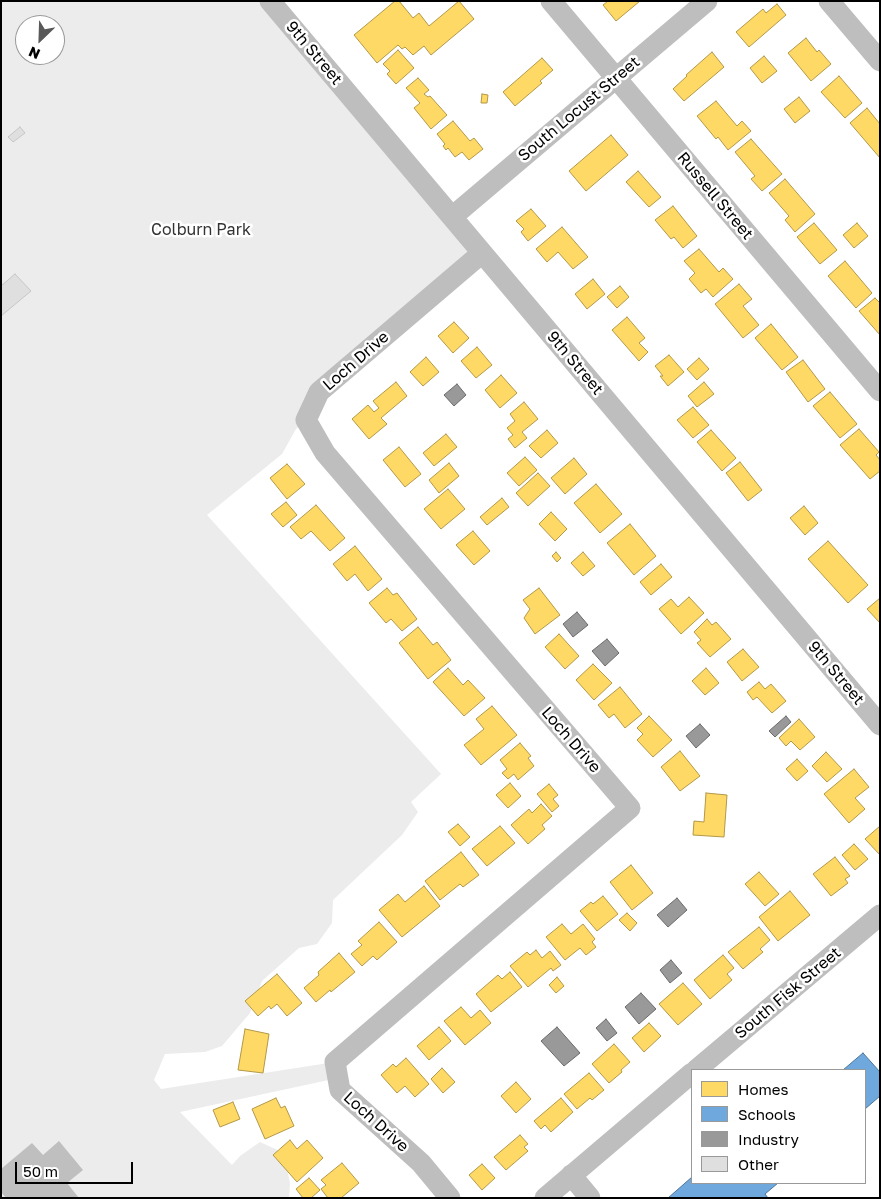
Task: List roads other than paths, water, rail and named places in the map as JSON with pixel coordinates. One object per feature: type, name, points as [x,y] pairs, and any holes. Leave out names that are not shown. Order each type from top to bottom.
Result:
[{"type":"street","name":"9th Street","points":[[270,1],[880,725]]},
{"type":"street","name":"Russell Street","points":[[551,1],[880,391]]},
{"type":"street","name":"South Locust Street","points":[[452,217],[707,1]]},
{"type":"street","points":[[829,1],[880,61]]},
{"type":"street","name":"Loch Drive","points":[[450,1198],[421,1164],[340,1090],[335,1062],[630,808],[325,454],[306,420],[319,392],[482,253]]},
{"type":"street","name":"South Fisk Street","points":[[697,1069],[880,916]]},
{"type":"street","points":[[545,1198],[691,1075]]},
{"type":"street","points":[[571,1175],[590,1198]]},
{"type":"park label","name":"Colburn Park","points":[[201,230]]}]
